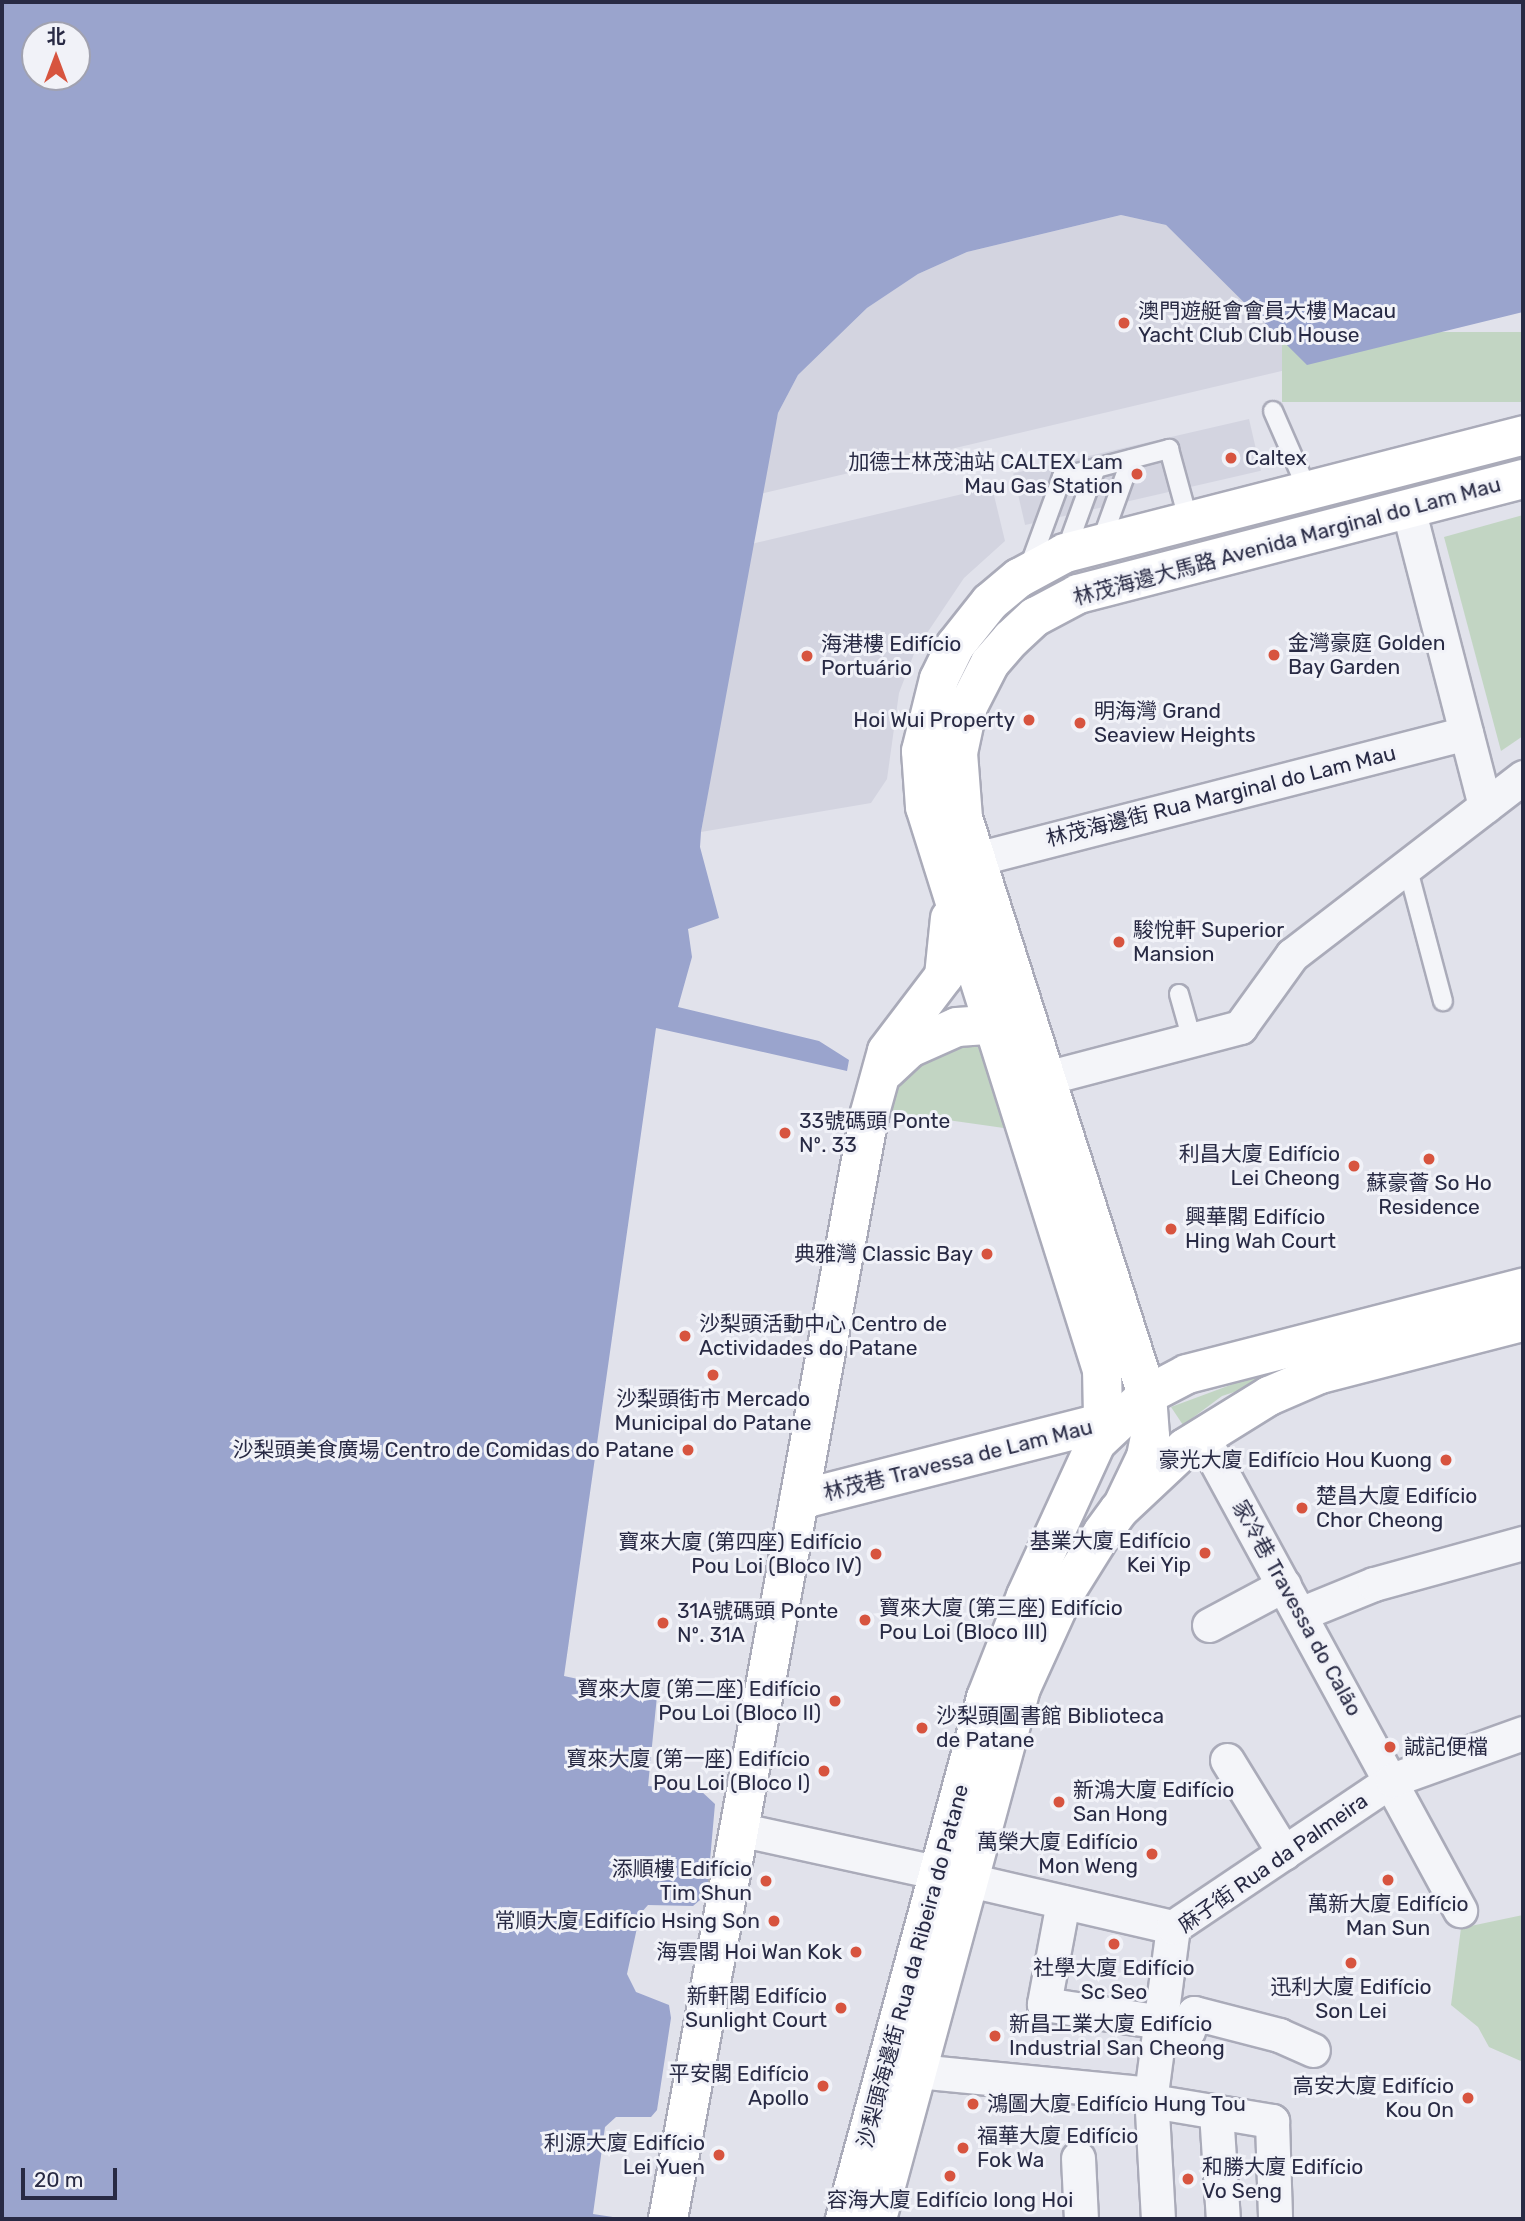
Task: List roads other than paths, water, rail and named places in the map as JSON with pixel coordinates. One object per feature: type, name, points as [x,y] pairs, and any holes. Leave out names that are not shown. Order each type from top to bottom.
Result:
[{"type":"main road","name":"林茂海邊大馬路 Avenida Marginal do Lam Mau","points":[[1010,1023],[950,895],[922,789],[927,715],[939,679],[966,631],[990,602],[1026,573],[1065,553],[1188,519],[1523,435]]},
{"type":"main road","name":"林茂海邊大馬路 Avenida Marginal do Lam Mau","points":[[1010,1023],[976,859],[960,802],[960,738],[982,677],[1011,639],[1042,613],[1078,594],[1523,479]]},
{"type":"main road","points":[[1301,491],[1306,534]]},
{"type":"main road","points":[[668,2219],[876,1087],[887,1051],[944,976],[950,895]]},
{"type":"main road","points":[[876,1087],[887,1068],[910,1048],[957,1027],[1010,1023]]},
{"type":"main road","points":[[1010,1023],[1046,1078],[1142,1378],[1150,1436],[1137,1483],[1119,1510]]},
{"type":"main road","points":[[1010,1023],[1102,1370],[1105,1429]]},
{"type":"main road","name":"沙梨頭海邊街 Rua da Ribeira do Patane","points":[[877,2219],[917,2071],[986,1698],[1026,1596],[1105,1429],[1142,1378],[1187,1374],[1523,1288]]},
{"type":"main road","name":"沙梨頭海邊街 Rua da Ribeira do Patane","points":[[845,2219],[954,1877],[980,1840],[1033,1658],[1063,1596],[1119,1510],[1202,1436],[1269,1396],[1320,1374],[1523,1322]]},
{"type":"main road","name":"林茂巷 Travessa de Lam Mau","points":[[799,1500],[1105,1429]]},
{"type":"street","points":[[1408,508],[1485,806]]},
{"type":"street","name":"林茂海邊街 Rua Marginal do Lam Mau","points":[[976,859],[1466,733]]},
{"type":"street","points":[[1046,1078],[1240,1027],[1292,955],[1523,777]]},
{"type":"street","name":"家冷巷 Travessa do Calão","points":[[1202,1436],[1392,1780],[1460,1910]]},
{"type":"street","points":[[1300,1614],[1374,1584],[1523,1543]]},
{"type":"street","points":[[1209,1625],[1284,1585]]},
{"type":"street","name":"麻子街 Rua da Palmeira","points":[[1158,2219],[1151,2098],[1173,1927],[1392,1780],[1523,1733]]},
{"type":"street","points":[[1227,1760],[1284,1853]]},
{"type":"street","points":[[738,1829],[1173,1927]]},
{"type":"street","points":[[1063,1902],[1044,2004],[1161,2022],[1188,2031],[1194,2013],[1279,2035],[1313,2050]]},
{"type":"street","points":[[917,2071],[1151,2098],[1272,2121],[1275,2219]]},
{"type":"street","points":[[1216,2112],[1223,2219]]},
{"type":"street","points":[[1078,2158],[1081,2219]]},
{"type":"lane","points":[[1273,411],[1301,491]]},
{"type":"lane","points":[[1026,573],[1062,477],[1169,449],[1188,519]]},
{"type":"lane","points":[[1101,542],[1131,459]]},
{"type":"lane","points":[[1065,553],[1096,468]]},
{"type":"lane","points":[[1407,866],[1443,1001]]},
{"type":"lane","points":[[1179,994],[1192,1040]]},
{"type":"water","points":[[2,2],[1523,2],[1523,312],[1307,365],[1166,225],[1121,215],[967,252],[918,274],[867,308],[798,375],[778,413],[701,832],[700,847],[719,918],[688,929],[692,957],[678,1007],[819,1041],[849,1060],[847,1071],[656,1028],[564,1676],[657,1696],[648,1786],[701,1791],[715,1804],[707,1894],[693,1906],[648,1905],[640,1914],[627,1974],[636,1992],[669,2005],[671,2018],[657,2110],[651,2117],[616,2117],[605,2127],[593,2214],[626,2219],[2,2219]]},
{"type":"place","name":"澳門遊艇會會員大樓 Macau Yacht Club Club House","points":[[1124,323]]},
{"type":"place","name":"Caltex","points":[[1231,458]]},
{"type":"place","name":"加德士林茂油站 CALTEX Lam Mau Gas Station","points":[[1137,474]]},
{"type":"place","name":"金灣豪庭 Golden Bay Garden","points":[[1274,655]]},
{"type":"place","name":"海港樓 Edifício Portuário","points":[[807,656]]},
{"type":"place","name":"Hoi Wui Property","points":[[1029,720]]},
{"type":"place","name":"明海灣 Grand Seaview Heights","points":[[1080,723]]},
{"type":"place","name":"駿悅軒 Superior Mansion","points":[[1119,942]]},
{"type":"place","name":"33號碼頭 Ponte Nº. 33","points":[[785,1133]]},
{"type":"place","name":"蘇豪薈 So Ho Residence","points":[[1429,1159]]},
{"type":"place","name":"利昌大廈 Edifício Lei Cheong","points":[[1354,1166]]},
{"type":"place","name":"興華閣 Edifício Hing Wah Court","points":[[1171,1229]]},
{"type":"place","name":"典雅灣 Classic Bay","points":[[987,1254]]},
{"type":"place","name":"沙梨頭活動中心 Centro de Actividades do Patane","points":[[685,1336]]},
{"type":"place","name":"沙梨頭街市 Mercado Municipal do Patane","points":[[713,1375]]},
{"type":"place","name":"沙梨頭美食廣場 Centro de Comidas do Patane","points":[[688,1450]]},
{"type":"place","name":"豪光大廈 Edifício Hou Kuong","points":[[1446,1460]]},
{"type":"place","name":"楚昌大廈 Edifício Chor Cheong","points":[[1302,1508]]},
{"type":"place","name":"基業大廈 Edifício Kei Yip","points":[[1205,1553]]},
{"type":"place","name":"寶來大廈 (第四座) Edifício Pou Loi (Bloco IV)","points":[[876,1554]]},
{"type":"place","name":"寶來大廈 (第三座) Edifício Pou Loi (Bloco III)","points":[[865,1620]]},
{"type":"place","name":"31A號碼頭 Ponte Nº. 31A","points":[[663,1623]]},
{"type":"place","name":"寶來大廈 (第二座) Edifício Pou Loi (Bloco II)","points":[[835,1701]]},
{"type":"place","name":"沙梨頭圖書館 Biblioteca de Patane","points":[[922,1728]]},
{"type":"place","name":"誠記便檔","points":[[1390,1747]]},
{"type":"place","name":"寶來大廈 (第一座) Edifício Pou Loi (Bloco I)","points":[[824,1771]]},
{"type":"place","name":"新鴻大廈 Edifício San Hong","points":[[1059,1802]]},
{"type":"place","name":"萬榮大廈 Edifício Mon Weng","points":[[1152,1854]]},
{"type":"place","name":"萬新大廈 Edifício Man Sun","points":[[1388,1880]]},
{"type":"place","name":"添順樓 Edifício Tim Shun","points":[[766,1881]]},
{"type":"place","name":"常順大廈 Edifício Hsing Son","points":[[774,1921]]},
{"type":"place","name":"社學大廈 Edifício Sc Seo","points":[[1114,1944]]},
{"type":"place","name":"海雲閣 Hoi Wan Kok","points":[[856,1952]]},
{"type":"place","name":"迅利大廈 Edifício Son Lei","points":[[1351,1963]]},
{"type":"place","name":"新軒閣 Edifício Sunlight Court","points":[[841,2008]]},
{"type":"place","name":"新昌工業大廈 Edifício Industrial San Cheong","points":[[995,2036]]},
{"type":"place","name":"平安閣 Edifício Apollo","points":[[823,2086]]},
{"type":"place","name":"高安大廈 Edifício Kou On","points":[[1468,2098]]},
{"type":"place","name":"鴻圖大廈 Edifício Hung Tou","points":[[973,2104]]},
{"type":"place","name":"福華大廈 Edifício Fok Wa","points":[[963,2148]]},
{"type":"place","name":"利源大廈 Edifício Lei Yuen","points":[[719,2155]]},
{"type":"place","name":"容海大廈 Edifício Iong Hoi","points":[[950,2176]]},
{"type":"place","name":"和勝大廈 Edifício Vo Seng","points":[[1188,2179]]}]
